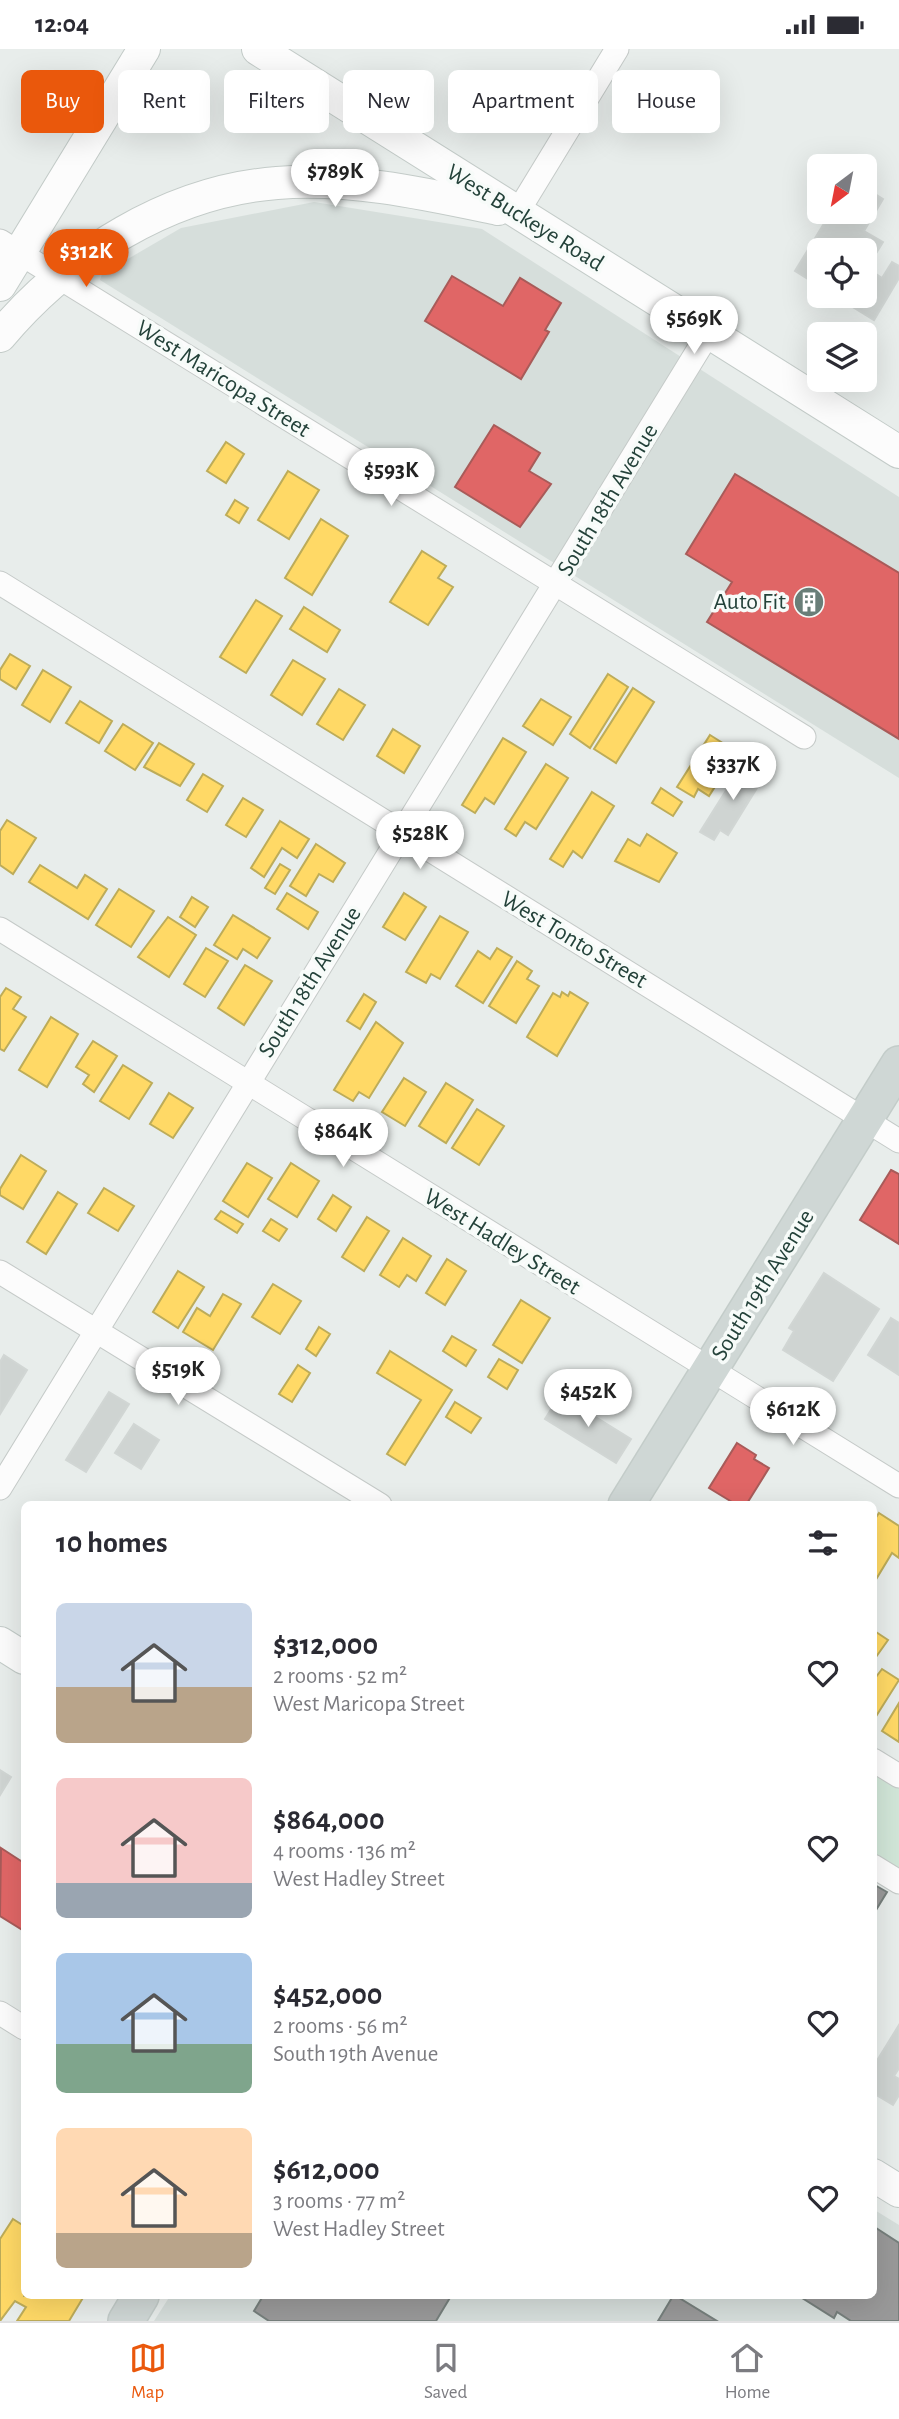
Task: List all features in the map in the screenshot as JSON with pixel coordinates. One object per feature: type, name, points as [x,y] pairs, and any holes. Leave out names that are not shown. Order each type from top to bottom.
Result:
[{"type":"main road","points":[[0,285],[9,247],[144,49]]},
{"type":"main road","name":"West Buckeye Road","points":[[258,49],[899,452]]},
{"type":"main road","points":[[0,336],[58,277],[110,239],[152,217],[218,194],[276,183],[336,183],[410,191],[517,213]]},
{"type":"main road","name":"South 19th Avenue","points":[[628,1501],[899,1064]]},
{"type":"main road","points":[[0,1643],[21,1656]]},
{"type":"main road","points":[[877,2177],[899,2191]]},
{"type":"main road","points":[[126,2321],[139,2299]]},
{"type":"street","points":[[517,213],[617,49]]},
{"type":"street","name":"West Maricopa Street","points":[[9,247],[804,737]]},
{"type":"street","name":"South 18th Avenue","points":[[0,1487],[557,585],[708,334]]},
{"type":"street","name":"West Tonto Street","points":[[0,583],[401,835],[899,1141]]},
{"type":"street","name":"West Hadley Street","points":[[0,929],[899,1486]]},
{"type":"street","points":[[0,1272],[373,1501]]},
{"type":"street","points":[[877,1762],[899,1776]]},
{"type":"street","points":[[877,1868],[899,1882]]},
{"type":"street","points":[[0,2014],[21,2026]]},
{"type":"shaded area","points":[[314,202],[482,229],[899,497],[899,778],[100,280],[102,274],[181,228]]},
{"type":"shaded area","points":[[877,2211],[899,2225],[899,2321],[154,2321],[168,2299],[877,2299]]},
{"type":"green space","points":[[877,1772],[899,1786],[899,1875],[877,1861]]},
{"type":"building: Homes","points":[[226,442],[244,454],[226,483],[207,471]]},
{"type":"building: Homes","points":[[288,471],[319,490],[289,539],[258,520]]},
{"type":"building: Homes","points":[[235,500],[248,508],[239,523],[226,515]]},
{"type":"building: Homes","points":[[321,519],[348,536],[312,595],[285,578]]},
{"type":"building: Homes","points":[[422,551],[446,566],[438,578],[453,587],[428,625],[390,602]]},
{"type":"building: Homes","points":[[256,600],[282,616],[246,673],[220,657]]},
{"type":"building: Homes","points":[[304,607],[340,630],[327,652],[290,629]]},
{"type":"building: Homes","points":[[10,654],[30,666],[16,689],[0,679],[0,670]]},
{"type":"building: Homes","points":[[293,660],[325,679],[302,715],[271,695]]},
{"type":"building: Homes","points":[[43,670],[71,687],[50,722],[22,705]]},
{"type":"building: Homes","points":[[608,674],[628,687],[590,748],[570,734]]},
{"type":"building: Homes","points":[[633,688],[654,702],[616,763],[594,749]]},
{"type":"building: Homes","points":[[339,689],[365,705],[343,740],[317,724]]},
{"type":"building: Homes","points":[[541,699],[571,717],[553,745],[523,726]]},
{"type":"building: Homes","points":[[80,701],[112,721],[99,743],[66,723]]},
{"type":"building: Homes","points":[[123,724],[153,743],[135,770],[105,751]]},
{"type":"building: Homes","points":[[393,729],[420,746],[404,773],[377,756]]},
{"type":"building: Homes","points":[[710,735],[737,752],[709,796],[698,789],[694,797],[677,787]]},
{"type":"building: Homes","points":[[503,738],[526,752],[494,804],[485,798],[475,813],[462,805]]},
{"type":"building: Homes","points":[[159,743],[194,764],[180,786],[144,767]]},
{"type":"building: Homes","points":[[546,764],[568,778],[536,829],[525,822],[516,836],[505,829]]},
{"type":"building: Homes","points":[[203,774],[223,786],[207,812],[187,800]]},
{"type":"building: Homes","points":[[661,788],[682,802],[673,816],[652,803]]},
{"type":"building: Homes","points":[[592,792],[614,806],[582,858],[573,851],[563,867],[550,859]]},
{"type":"building: Homes","points":[[243,798],[263,810],[246,837],[226,825]]},
{"type":"building: Homes","points":[[7,820],[36,838],[13,874],[0,865],[0,831]]},
{"type":"building: Homes","points":[[280,821],[309,839],[297,858],[282,848],[264,877],[251,868]]},
{"type":"building: Homes","points":[[647,834],[677,853],[659,882],[615,861],[628,839],[640,846]]},
{"type":"building: Homes","points":[[316,844],[345,863],[333,882],[319,874],[306,896],[290,886]]},
{"type":"building: Homes","points":[[280,864],[290,870],[275,894],[265,888]]},
{"type":"building: Homes","points":[[40,865],[77,888],[85,875],[107,889],[88,919],[29,882]]},
{"type":"building: Homes","points":[[119,889],[154,911],[131,947],[96,925]]},
{"type":"building: Homes","points":[[287,893],[318,912],[308,929],[277,909]]},
{"type":"building: Homes","points":[[404,893],[426,907],[405,940],[383,927]]},
{"type":"building: Homes","points":[[192,897],[208,907],[195,927],[180,917]]},
{"type":"building: Homes","points":[[233,915],[270,938],[257,958],[243,949],[237,959],[214,945]]},
{"type":"building: Homes","points":[[440,916],[468,932],[440,979],[431,974],[426,983],[406,972]]},
{"type":"building: Homes","points":[[168,917],[196,935],[169,977],[138,957]]},
{"type":"building: Homes","points":[[206,948],[228,961],[205,997],[184,984]]},
{"type":"building: Homes","points":[[497,948],[512,957],[483,1003],[456,986],[478,951],[490,959]]},
{"type":"building: Homes","points":[[517,961],[532,971],[527,979],[539,986],[516,1023],[489,1006]]},
{"type":"building: Homes","points":[[245,965],[272,981],[244,1025],[218,1008]]},
{"type":"building: Homes","points":[[6,988],[21,997],[13,1009],[26,1017],[4,1051],[0,1049],[0,997]]},
{"type":"building: Homes","points":[[562,992],[568,996],[570,992],[588,1003],[557,1056],[527,1037],[553,993],[560,997]]},
{"type":"building: Homes","points":[[364,994],[376,1002],[360,1029],[347,1021]]},
{"type":"building: Homes","points":[[51,1017],[78,1034],[47,1087],[19,1070]]},
{"type":"building: Homes","points":[[376,1022],[403,1043],[369,1098],[359,1092],[353,1101],[334,1090]]},
{"type":"building: Homes","points":[[93,1041],[117,1056],[94,1092],[83,1084],[89,1075],[76,1067]]},
{"type":"building: Homes","points":[[123,1065],[152,1083],[129,1119],[100,1101]]},
{"type":"building: Homes","points":[[404,1078],[426,1092],[405,1126],[382,1112]]},
{"type":"building: Homes","points":[[446,1083],[473,1100],[446,1143],[419,1126]]},
{"type":"building: Homes","points":[[169,1093],[193,1108],[173,1138],[150,1124]]},
{"type":"building: Homes","points":[[477,1109],[504,1126],[479,1165],[452,1148]]},
{"type":"building: Homes","points":[[21,1155],[46,1171],[23,1209],[0,1195],[0,1189]]},
{"type":"building: Homes","points":[[247,1163],[272,1178],[248,1217],[223,1201]]},
{"type":"building: Homes","points":[[291,1163],[319,1181],[297,1217],[268,1199]]},
{"type":"building: Homes","points":[[104,1188],[134,1206],[118,1231],[88,1213]]},
{"type":"building: Homes","points":[[58,1192],[77,1204],[46,1254],[27,1242]]},
{"type":"building: Homes","points":[[333,1195],[351,1207],[336,1231],[318,1219]]},
{"type":"building: Homes","points":[[221,1211],[243,1224],[237,1233],[215,1219]]},
{"type":"building: Homes","points":[[367,1217],[389,1231],[364,1271],[342,1257]]},
{"type":"building: Homes","points":[[271,1219],[287,1229],[279,1241],[263,1231]]},
{"type":"building: Homes","points":[[403,1238],[431,1256],[416,1281],[407,1275],[399,1287],[380,1275]]},
{"type":"building: Homes","points":[[447,1259],[466,1271],[445,1305],[426,1293]]},
{"type":"building: Homes","points":[[178,1271],[204,1287],[178,1328],[153,1312]]},
{"type":"building: Homes","points":[[273,1284],[301,1301],[280,1334],[252,1317]]},
{"type":"building: Homes","points":[[223,1294],[241,1304],[213,1350],[183,1332],[197,1308],[210,1316]]},
{"type":"building: Homes","points":[[521,1300],[550,1318],[522,1363],[493,1345]]},
{"type":"building: Homes","points":[[319,1327],[330,1334],[316,1356],[306,1349]]},
{"type":"building: Homes","points":[[452,1336],[476,1350],[466,1366],[443,1351]]},
{"type":"building: Homes","points":[[390,1351],[452,1390],[405,1465],[387,1454],[421,1400],[377,1373]]},
{"type":"building: Homes","points":[[499,1359],[518,1370],[507,1389],[488,1377]]},
{"type":"building: Homes","points":[[298,1365],[310,1373],[292,1402],[279,1394]]},
{"type":"building: Homes","points":[[455,1402],[481,1418],[471,1433],[446,1417]]},
{"type":"building: Homes","points":[[879,1513],[899,1526],[899,1558],[892,1553],[877,1578]]},
{"type":"building: Homes","points":[[877,1633],[888,1640],[877,1656]]},
{"type":"building: Homes","points":[[882,1669],[899,1680],[877,1715],[877,1676]]},
{"type":"building: Homes","points":[[899,1703],[899,1742],[882,1731]]},
{"type":"building: Homes","points":[[13,2219],[21,2224],[21,2299],[82,2299],[69,2321],[17,2321],[26,2307],[15,2301],[0,2321],[0,2239]]},
{"type":"building: Shops","points":[[452,276],[503,306],[520,278],[561,303],[545,330],[549,332],[521,379],[425,321]]},
{"type":"building: Shops","points":[[494,425],[540,453],[529,471],[551,484],[520,527],[455,487]]},
{"type":"building: Shops","name":"Auto Fit","points":[[735,474],[899,573],[899,739],[707,622],[732,582],[686,554]]},
{"type":"building: Shops","points":[[891,1170],[899,1174],[899,1244],[860,1220]]},
{"type":"building: Shops","points":[[737,1443],[756,1455],[754,1459],[769,1468],[748,1501],[730,1501],[709,1488]]},
{"type":"building: Shops","points":[[1,1848],[21,1861],[21,1929],[0,1916]]},
{"type":"building: Industry","points":[[877,1886],[887,1892],[877,1908]]},
{"type":"building: Industry","points":[[877,2229],[899,2243],[899,2321],[851,2321],[837,2312],[834,2318],[804,2299],[877,2299]]},
{"type":"building: Industry","points":[[261,2299],[449,2299],[436,2321],[269,2321],[254,2311]]},
{"type":"building: Industry","points":[[671,2299],[681,2299],[717,2321],[658,2321]]},
{"type":"building: Other","points":[[877,195],[883,199],[877,209]]},
{"type":"building: Other","points":[[824,224],[868,224],[864,231],[876,238],[815,238]]},
{"type":"building: Other","points":[[877,239],[883,242],[877,252]]},
{"type":"building: Other","points":[[807,251],[807,278],[795,271]]},
{"type":"building: Other","points":[[892,262],[899,266],[899,278],[874,320],[854,308],[877,308],[877,275],[882,278]]},
{"type":"building: Other","points":[[744,762],[765,775],[728,835],[720,830],[714,840],[700,832]]},
{"type":"building: Other","points":[[824,1273],[879,1309],[833,1381],[783,1350],[794,1331],[789,1328]]},
{"type":"building: Other","points":[[891,1318],[899,1323],[899,1375],[868,1355]]},
{"type":"building: Other","points":[[4,1355],[27,1370],[0,1414],[0,1362]]},
{"type":"building: Other","points":[[109,1392],[129,1404],[86,1472],[66,1460]]},
{"type":"building: Other","points":[[560,1395],[631,1439],[616,1463],[545,1419]]},
{"type":"building: Other","points":[[134,1424],[159,1440],[141,1469],[115,1453]]},
{"type":"building: Other","points":[[0,1770],[11,1777],[0,1795]]},
{"type":"building: Other","points":[[899,2025],[899,2068],[894,2076],[899,2079],[899,2095],[893,2105],[877,2095],[877,2061]]},
{"type":"place","name":"Auto Fit","points":[[809,602]]}]
